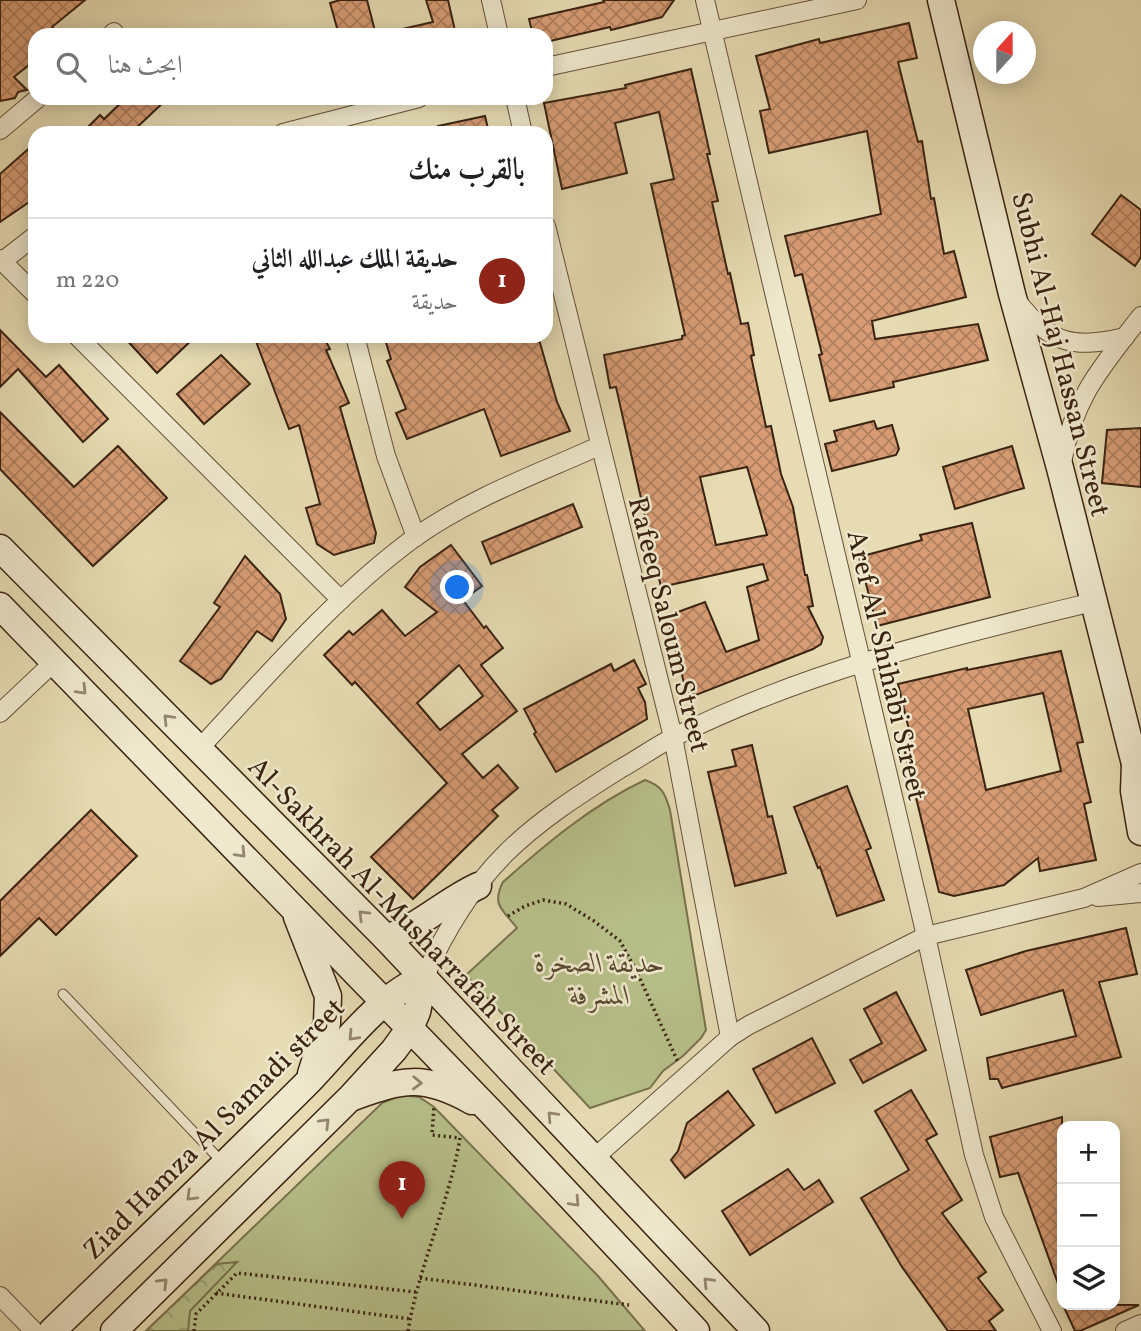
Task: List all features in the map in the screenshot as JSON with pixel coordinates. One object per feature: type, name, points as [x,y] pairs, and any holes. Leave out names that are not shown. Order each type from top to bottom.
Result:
[{"type":"main road","name":"Subhi Al-Haj Hassan Street","points":[[942,0],[1012,294],[1138,771],[1134,791],[1141,832]]},
{"type":"main road","name":"Al-Sakhrah Al-Musharrafah Street","points":[[0,548],[386,938],[592,1160],[756,1331]]},
{"type":"main road","points":[[0,606],[490,1111],[696,1331]]},
{"type":"main road","points":[[386,938],[418,925],[478,886]]},
{"type":"main road","points":[[293,906],[328,996],[327,1023],[309,1081]]},
{"type":"main road","points":[[114,1331],[351,1097],[394,1050],[410,1028],[417,1012],[424,978]]},
{"type":"main road","name":"Ziad Hamza Al Samadi street","points":[[52,1331],[309,1081],[384,1003],[408,984],[424,978]]},
{"type":"main road","points":[[351,1097],[393,1083],[422,1082],[447,1087],[490,1111]]},
{"type":"street","points":[[491,0],[497,28]]},
{"type":"street","name":"Aref Al-Shihabi Street","points":[[705,0],[926,936],[974,1155],[993,1217],[1052,1331]]},
{"type":"street","points":[[553,65],[857,0]]},
{"type":"street","points":[[0,130],[30,105]]},
{"type":"street","points":[[319,126],[394,105]]},
{"type":"street","points":[[517,105],[521,126]]},
{"type":"street","points":[[28,241],[1,261],[28,288]]},
{"type":"street","name":"Rafeeq Saloum Street","points":[[553,255],[673,737],[730,1037]]},
{"type":"street","points":[[1012,294],[1037,323],[1048,332],[1068,341],[1084,344],[1125,337]]},
{"type":"street","points":[[1060,468],[1065,444],[1082,398],[1094,376],[1141,316]]},
{"type":"street","points":[[83,343],[341,600]]},
{"type":"street","points":[[357,343],[386,456],[416,537]]},
{"type":"street","points":[[198,750],[341,600],[416,537],[457,512],[599,446]]},
{"type":"street","points":[[424,978],[442,940],[478,886],[505,854],[591,787],[673,737],[795,684],[860,662],[1093,602]]},
{"type":"street","points":[[0,713],[54,662]]},
{"type":"street","points":[[1084,898],[1141,873]]},
{"type":"street","points":[[592,1160],[730,1037],[926,936],[1084,898],[1141,893]]},
{"type":"street","points":[[0,1296],[34,1331]]},
{"type":"street","points":[[1125,1331],[1141,1324]]},
{"type":"lane","points":[[63,994],[224,1164]]},
{"type":"path","points":[[508,916],[524,906],[543,900],[566,904],[620,941],[687,1075]]},
{"type":"path","points":[[408,1331],[420,1278],[455,1171],[460,1138],[432,1135],[435,1101]]},
{"type":"path","points":[[194,1331],[196,1314],[237,1273],[416,1292]]},
{"type":"path","points":[[420,1278],[629,1305]]},
{"type":"path","points":[[216,1293],[410,1319]]},
{"type":"green space","name":"حديقة الصخرة المشرفة","points":[[645,780],[662,791],[670,810],[706,1030],[683,1056],[663,1071],[650,1088],[590,1108],[466,975],[517,928],[498,902],[503,882],[588,813]]},
{"type":"green space","points":[[401,1095],[419,1097],[434,1107],[598,1276],[645,1331],[146,1331],[382,1103]]},
{"type":"green space","points":[[237,1262],[190,1311],[188,1331],[146,1331],[216,1264]]},
{"type":"building","points":[[0,0],[85,0],[53,28],[28,28],[28,66],[14,77],[27,90],[18,92],[15,98],[0,101]]},
{"type":"building","points":[[340,0],[367,0],[374,28],[337,28],[330,3]]},
{"type":"building","points":[[426,0],[448,0],[454,28],[406,28],[433,22]]},
{"type":"building","points":[[603,0],[674,0],[662,17],[611,30],[610,27],[553,40],[553,28],[531,28],[529,19],[604,2]]},
{"type":"building","points":[[909,23],[917,58],[898,62],[918,142],[922,141],[931,199],[934,198],[944,254],[954,251],[966,297],[872,321],[875,339],[978,324],[988,360],[893,382],[894,387],[830,401],[819,355],[822,354],[802,274],[795,276],[785,236],[881,214],[867,131],[769,153],[760,111],[770,109],[756,56],[819,39],[820,43]]},
{"type":"building","points":[[691,69],[710,154],[707,154],[718,201],[712,202],[728,274],[730,273],[741,324],[748,323],[754,355],[751,356],[766,427],[771,426],[781,474],[793,507],[813,606],[808,607],[823,637],[821,644],[813,649],[696,695],[688,692],[684,683],[667,616],[705,602],[726,652],[759,640],[747,587],[768,580],[763,564],[661,587],[616,387],[610,388],[604,355],[682,339],[685,335],[651,184],[674,179],[659,112],[615,123],[627,173],[562,189],[553,146],[553,126],[549,126],[544,105],[626,88],[625,85]],"holes":[[[747,467],[767,535],[716,545],[700,477]]]},
{"type":"building","points":[[119,105],[161,105],[138,126],[89,126],[100,115],[104,119]]},
{"type":"building","points":[[485,116],[487,126],[438,126]]},
{"type":"building","points":[[28,149],[28,203],[0,222],[0,174]]},
{"type":"building","points":[[1121,195],[1141,210],[1141,257],[1135,266],[1092,234]]},
{"type":"building","points":[[0,330],[46,377],[59,365],[108,419],[83,442],[18,369],[0,387]]},
{"type":"building","points":[[129,343],[189,343],[157,373]]},
{"type":"building","points":[[257,343],[327,343],[330,349],[326,350],[349,403],[340,407],[376,533],[374,543],[334,555],[317,544],[306,508],[320,504],[299,425],[289,429]]},
{"type":"building","points":[[386,343],[540,343],[557,402],[570,431],[501,456],[484,409],[407,439],[396,413],[406,409],[387,361],[391,359]]},
{"type":"building","points":[[221,355],[250,384],[204,424],[177,394]]},
{"type":"building","points":[[0,412],[74,487],[118,446],[167,498],[93,566],[0,469]]},
{"type":"building","points":[[874,421],[877,429],[892,425],[899,449],[896,455],[832,471],[825,444],[837,441],[834,431]]},
{"type":"building","points":[[1141,428],[1141,487],[1102,483],[1107,430]]},
{"type":"building","points":[[1012,446],[1024,488],[955,509],[943,467]]},
{"type":"building","points":[[573,504],[582,527],[491,564],[482,542]]},
{"type":"building","points":[[972,523],[990,597],[877,626],[859,557],[922,540],[920,535]]},
{"type":"building","points":[[451,545],[482,586],[463,600],[503,648],[481,665],[517,711],[462,754],[483,778],[498,765],[518,788],[492,810],[498,816],[413,899],[371,857],[447,783],[355,682],[352,685],[324,655],[349,631],[353,635],[382,610],[405,636],[437,612],[405,587],[420,567]],"holes":[[[459,665],[483,696],[440,730],[417,703]]]},
{"type":"building","points":[[245,556],[280,594],[286,619],[272,641],[257,631],[221,679],[211,684],[180,661],[220,607],[214,603]]},
{"type":"building","points":[[1061,651],[1083,742],[1077,743],[1091,802],[1084,804],[1096,860],[1040,871],[1038,858],[1004,885],[954,896],[939,892],[901,736],[910,734],[898,684]],"holes":[[[1043,693],[1061,771],[986,790],[968,709]]]},
{"type":"building","points":[[634,660],[646,684],[638,688],[645,702],[647,719],[556,772],[534,734],[536,732],[524,709],[611,664],[614,671]]},
{"type":"building","points":[[752,745],[768,817],[772,816],[786,873],[735,886],[708,772],[736,766],[732,750]]},
{"type":"building","points":[[847,786],[871,848],[866,850],[884,900],[837,916],[820,867],[818,868],[794,807]]},
{"type":"building","points":[[91,810],[137,856],[56,935],[39,918],[0,956],[0,901]]},
{"type":"building","points":[[1126,928],[1137,974],[1099,982],[1121,1057],[1002,1088],[998,1079],[990,1079],[987,1058],[1076,1036],[1063,990],[981,1015],[966,970],[1026,951]]},
{"type":"building","points":[[896,992],[926,1050],[863,1083],[850,1060],[882,1043],[864,1009]]},
{"type":"building","points":[[812,1038],[835,1083],[776,1113],[753,1069]]},
{"type":"building","points":[[911,1090],[937,1134],[926,1140],[962,1200],[942,1213],[986,1272],[978,1278],[1003,1310],[989,1321],[996,1331],[948,1331],[902,1267],[861,1198],[909,1170],[875,1111]]},
{"type":"building","points":[[728,1091],[754,1125],[685,1178],[671,1160],[678,1151],[687,1123]]},
{"type":"building","points":[[1062,1117],[1062,1121],[1057,1121],[1057,1281],[1018,1173],[1000,1177],[990,1137]]},
{"type":"building","points":[[788,1169],[804,1190],[819,1180],[833,1202],[750,1255],[722,1211]]},
{"type":"building","points":[[1120,1305],[1139,1305],[1080,1331],[1075,1331],[1065,1310],[1120,1310]]},
{"type":"place","name":"حديقة الملك عبدالله الثاني","points":[[402,1219]]}]
